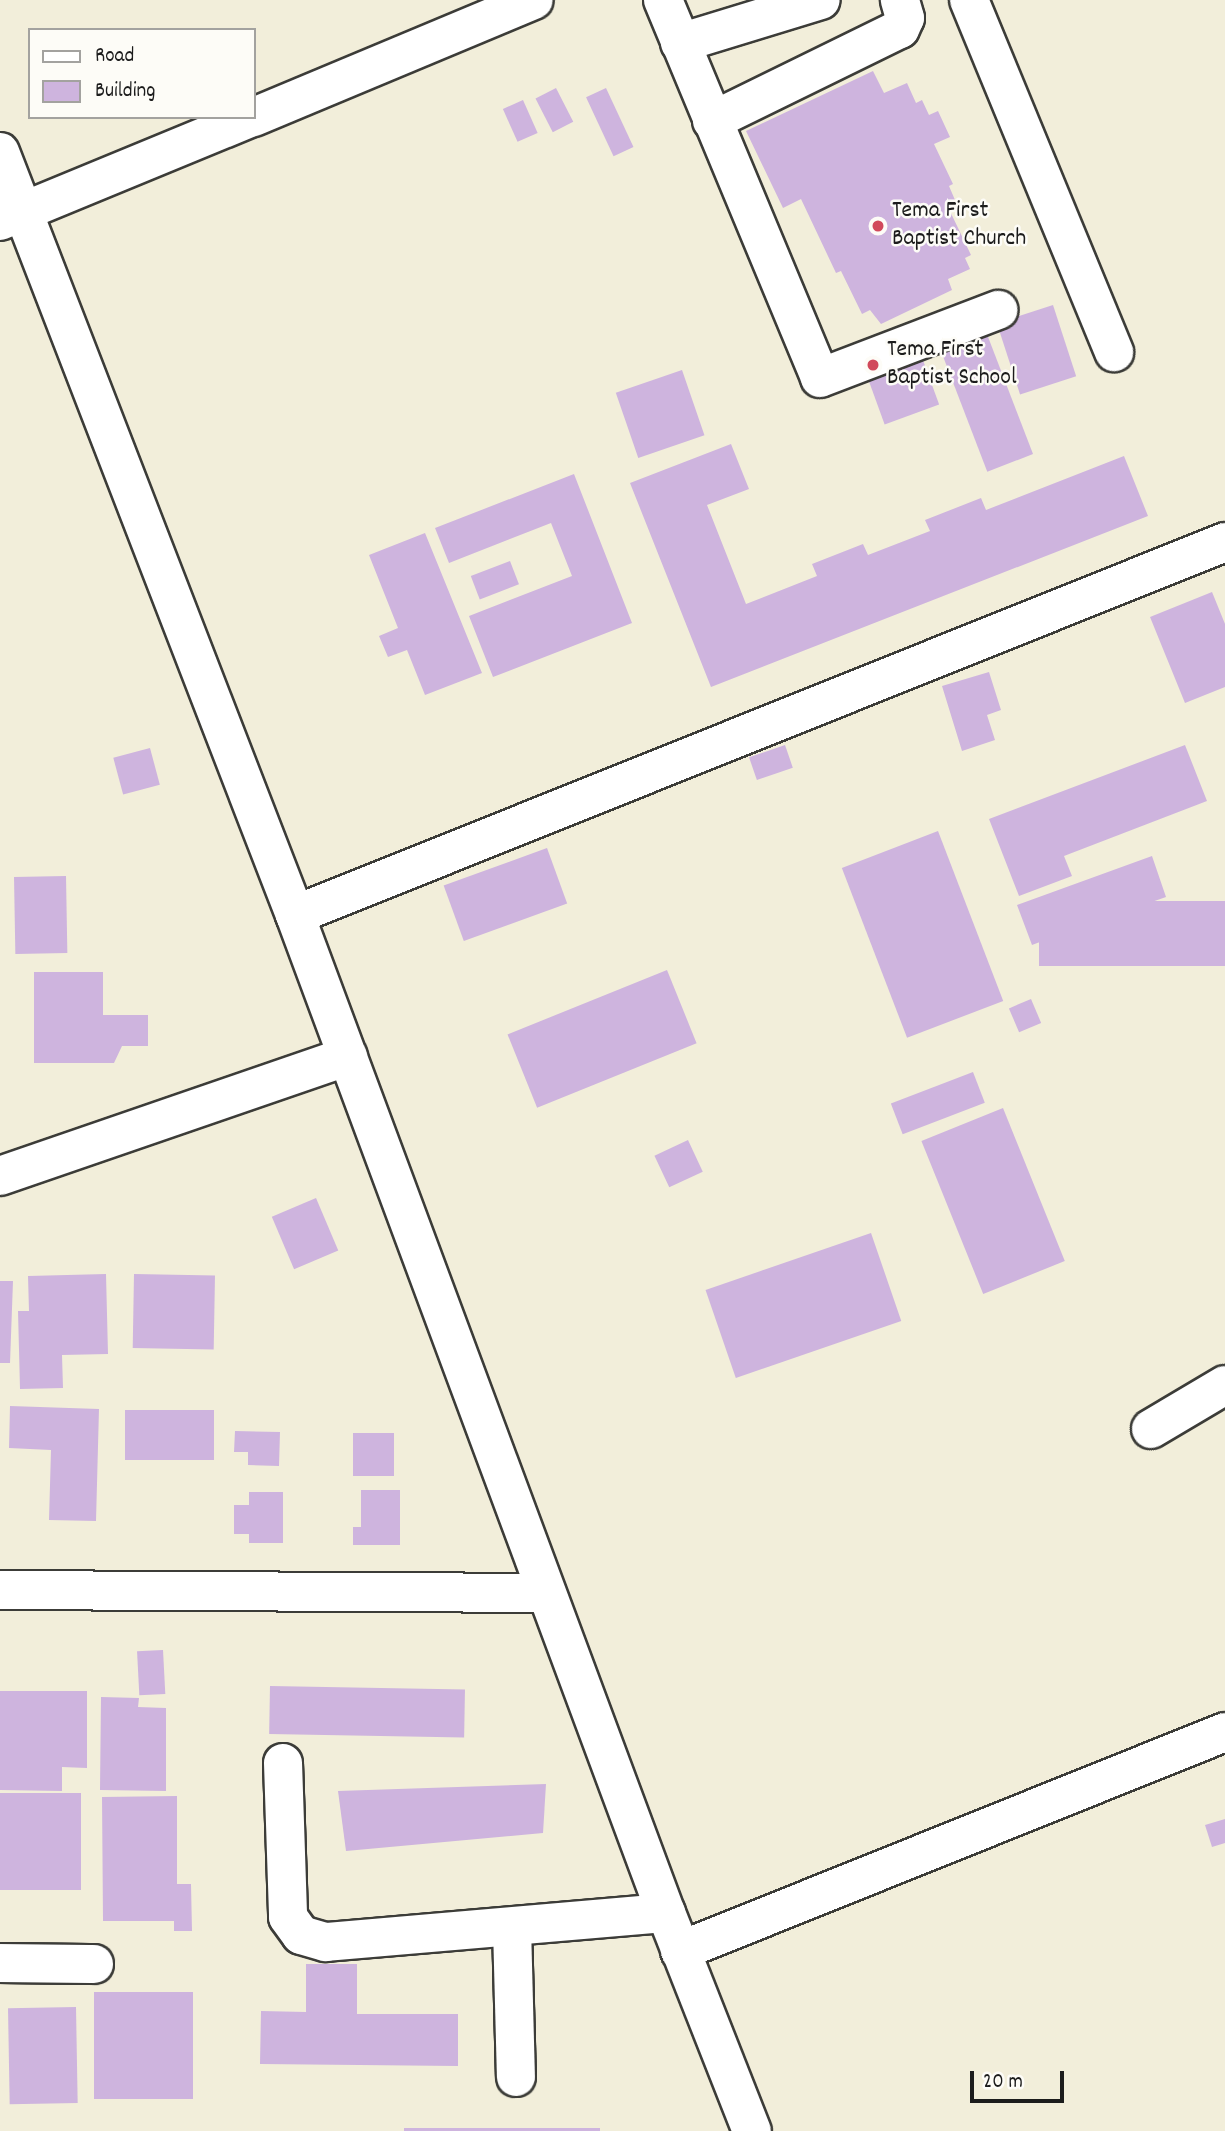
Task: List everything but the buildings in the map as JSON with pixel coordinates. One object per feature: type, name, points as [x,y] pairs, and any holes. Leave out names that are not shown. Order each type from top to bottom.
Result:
[{"type":"street","points":[[256,116],[499,7],[534,0]]},
{"type":"street","points":[[663,0],[820,378],[998,310]]},
{"type":"street","points":[[680,43],[821,0]]},
{"type":"street","points":[[712,121],[900,29],[905,18],[900,0]]},
{"type":"street","points":[[969,0],[1114,352]]},
{"type":"street","points":[[13,216],[248,119]]},
{"type":"street","points":[[0,152],[13,216],[295,915],[680,1951],[752,2131]]},
{"type":"street","points":[[295,915],[1225,541]]},
{"type":"street","points":[[0,1176],[348,1056]]},
{"type":"street","points":[[1151,1430],[1225,1385]]},
{"type":"street","points":[[0,1590],[546,1593]]},
{"type":"street","points":[[680,1951],[1225,1732]]},
{"type":"street","points":[[282,1763],[288,1917],[301,1935],[326,1942],[666,1913]]},
{"type":"street","points":[[512,1927],[516,2077]]},
{"type":"street","points":[[0,1963],[94,1964]]},
{"type":"place","name":"Tema First Baptist Church","points":[[878,226]]},
{"type":"place","name":"Tema First Baptist School","points":[[873,365]]}]
